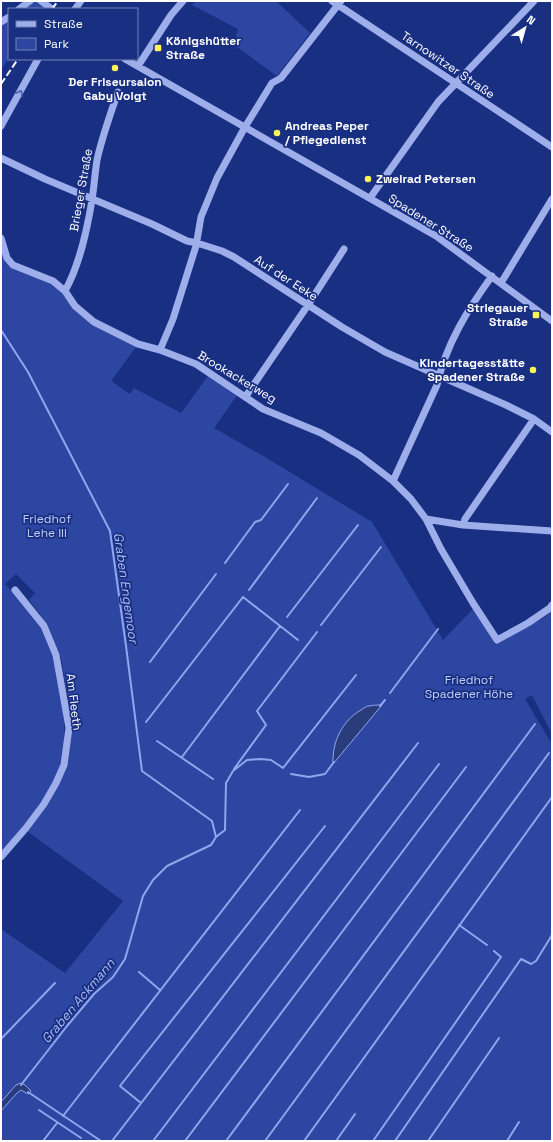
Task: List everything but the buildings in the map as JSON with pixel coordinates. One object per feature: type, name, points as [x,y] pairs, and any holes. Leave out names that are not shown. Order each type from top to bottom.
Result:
[{"type":"street","points":[[20,8],[30,1]]},
{"type":"street","points":[[41,1],[51,8]]},
{"type":"street","points":[[138,66],[171,15],[183,1]]},
{"type":"street","points":[[370,198],[438,102],[534,1]]},
{"type":"street","points":[[160,350],[173,319],[197,243],[201,217],[217,178],[245,127],[272,83],[281,78],[336,2]]},
{"type":"street","name":"Tarnowitzer Straße","points":[[336,2],[552,147]]},
{"type":"street","points":[[1,126],[37,60]]},
{"type":"street","name":"Spadener Straße","points":[[127,60],[436,236],[501,282],[552,321]]},
{"type":"street","name":"Brieger Straße","points":[[65,290],[72,278],[84,241],[103,133],[118,92]]},
{"type":"street","name":"Auf der Eeke","points":[[1,158],[92,200],[152,224],[187,241],[222,251],[234,257],[342,327],[385,352],[506,405],[534,419],[552,432]]},
{"type":"street","points":[[501,282],[552,199]]},
{"type":"street","name":"Brookackerweg","points":[[1,238],[7,258],[13,265],[53,281],[65,290],[75,306],[94,322],[136,343],[160,350],[196,364],[246,396],[263,409],[322,433],[359,455],[393,481],[411,498],[426,519],[441,549],[497,640],[528,623],[552,605]]},
{"type":"street","points":[[246,396],[308,305],[344,248]]},
{"type":"street","points":[[393,481],[437,385],[456,331],[470,307],[492,276]]},
{"type":"street","points":[[463,524],[534,419]]},
{"type":"street","points":[[426,519],[463,524],[552,531]]},
{"type":"street","name":"Am Fleeth","points":[[1,857],[44,804],[56,783],[64,765],[69,728],[56,656],[44,626],[15,590]]},
{"type":"green space","points":[[32,1],[41,1],[46,4],[44,8],[22,8]]},
{"type":"green space","points":[[196,1],[276,1],[310,33],[277,76],[234,45],[238,29],[192,5]]},
{"type":"green space","points":[[8,19],[8,60],[1,70],[1,24]]},
{"type":"green space","points":[[1,248],[4,257],[59,288],[73,309],[92,325],[136,347],[111,381],[130,394],[134,388],[181,413],[208,376],[238,394],[214,428],[372,522],[443,640],[473,609],[495,644],[545,617],[552,611],[552,734],[532,695],[525,699],[552,744],[552,1141],[1,1141],[1,929],[65,973],[123,901],[27,831],[48,805],[65,768],[73,726],[61,658],[46,624],[29,600],[35,593],[16,574],[5,584],[40,622],[49,640],[58,675],[64,733],[61,764],[51,789],[28,823],[1,854]]},
{"type":"shaded area","points":[[382,705],[333,764],[336,740],[348,720],[367,706]]},
{"type":"shaded area","points":[[21,1083],[31,1091],[28,1094],[21,1090],[1,1111],[1,1102],[16,1085]]},
{"type":"waterway","name":"Graben Engemoor","points":[[1,330],[28,372],[110,531],[142,771],[212,821],[216,837]]},
{"type":"waterway","points":[[225,563],[255,522],[261,520],[288,484]]},
{"type":"waterway","points":[[249,590],[317,498]]},
{"type":"waterway","points":[[287,617],[358,525]]},
{"type":"waterway","points":[[321,625],[381,547]]},
{"type":"waterway","points":[[150,662],[216,574]]},
{"type":"waterway","points":[[146,722],[243,597],[298,640]]},
{"type":"waterway","points":[[182,757],[280,626]]},
{"type":"waterway","points":[[390,693],[438,629]]},
{"type":"waterway","points":[[234,769],[266,725],[257,711],[317,632]]},
{"type":"waterway","name":"Graben Ackmann","points":[[21,1085],[94,994],[113,977],[125,959],[143,896],[153,880],[167,866],[211,845],[216,837],[225,830],[226,783],[233,771],[247,760],[261,759],[271,760],[283,768],[356,675]]},
{"type":"waterway","points":[[380,706],[385,700]]},
{"type":"waterway","points":[[226,1141],[535,724]]},
{"type":"waterway","points":[[157,741],[213,779]]},
{"type":"waterway","points":[[112,1141],[418,743]]},
{"type":"waterway","points":[[265,1141],[549,753]]},
{"type":"waterway","points":[[291,774],[309,777],[325,774],[334,762]]},
{"type":"waterway","points":[[153,1141],[439,764]]},
{"type":"waterway","points":[[185,1141],[466,767]]},
{"type":"waterway","points":[[304,1141],[552,797]]},
{"type":"waterway","points":[[63,1116],[300,810]]},
{"type":"waterway","points":[[141,1103],[120,1086],[325,826]]},
{"type":"waterway","points":[[459,925],[487,945]]},
{"type":"waterway","points":[[395,1141],[521,959],[531,964],[536,961],[552,935]]},
{"type":"waterway","points":[[373,1141],[501,957],[494,951]]},
{"type":"waterway","points":[[139,972],[160,990]]},
{"type":"waterway","points":[[1,1039],[55,983]]},
{"type":"waterway","points":[[428,1141],[499,1038]]},
{"type":"waterway","points":[[28,1092],[101,1141]]},
{"type":"waterway","points":[[39,1110],[81,1138]]},
{"type":"waterway","points":[[336,1141],[355,1114]]},
{"type":"waterway","points":[[507,1141],[519,1122]]},
{"type":"waterway","points":[[43,1141],[57,1123]]},
{"type":"railway","points":[[53,8],[58,1]]},
{"type":"railway","points":[[1,84],[17,60]]},
{"type":"place","name":"Königshütter Straße","points":[[158,48]]},
{"type":"place","name":"Der Friseursalon Gaby Voigt","points":[[115,68]]},
{"type":"place","name":"Andreas Peper / Pflegedienst","points":[[277,133]]},
{"type":"place","name":"Zweirad Petersen","points":[[368,179]]},
{"type":"place","name":"Striegauer Straße","points":[[536,315]]},
{"type":"place","name":"Kindertagesstätte Spadener Straße","points":[[533,370]]},
{"type":"park label","name":"Friedhof Lehe III","points":[[47,526]]},
{"type":"park label","name":"Friedhof Spadener Höhe","points":[[469,687]]}]
